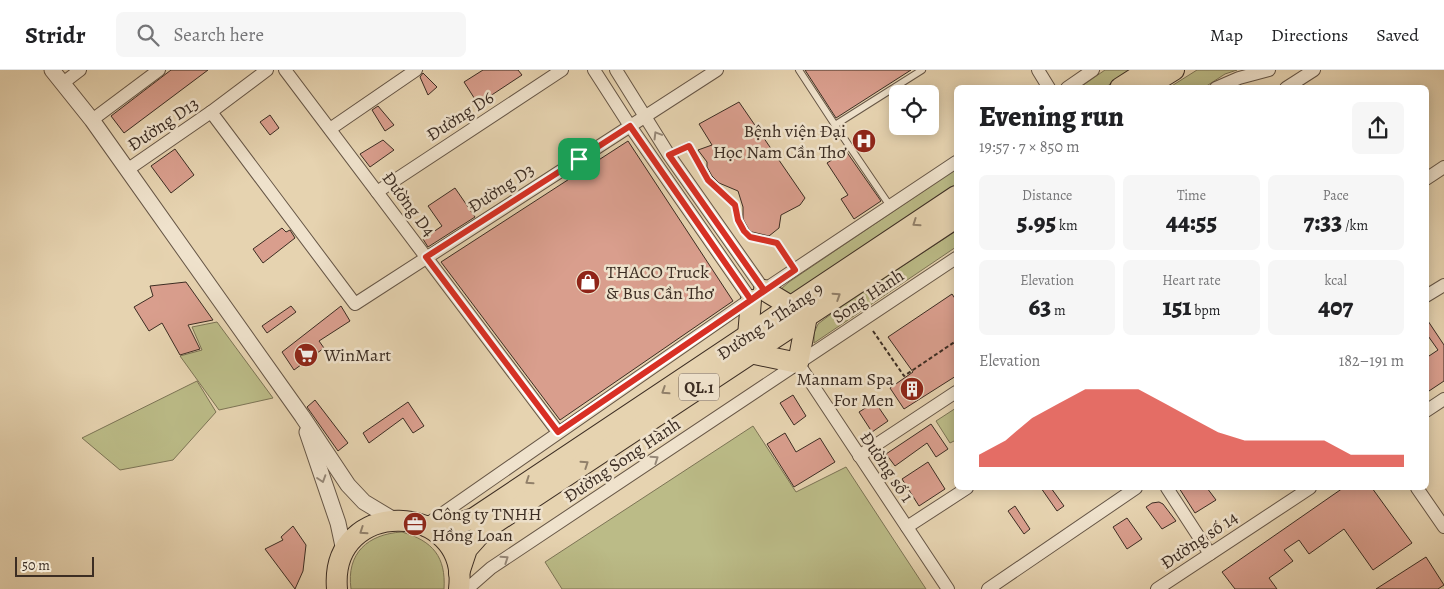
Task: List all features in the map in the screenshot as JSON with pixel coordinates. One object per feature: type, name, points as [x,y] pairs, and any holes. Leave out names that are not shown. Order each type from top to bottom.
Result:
[{"type":"highway","points":[[1125,85],[1148,70]]},
{"type":"highway","points":[[1150,85],[1174,70]]},
{"type":"highway","name":"Đường 2 Tháng 9","points":[[462,584],[468,549],[483,531],[800,311],[954,197]]},
{"type":"highway","name":"Đường 2 Tháng 9","points":[[800,311],[954,219]]},
{"type":"highway","points":[[757,295],[800,311],[798,363],[749,345],[757,295]]},
{"type":"highway","name":"Đường 2 Tháng 9","points":[[426,526],[451,526],[474,518],[749,345]]},
{"type":"highway","points":[[334,586],[340,561],[350,543],[365,529],[379,523],[394,520],[404,520],[426,526],[448,545],[457,563],[462,584]]},
{"type":"street","points":[[52,70],[92,120],[356,494],[374,509],[394,520]]},
{"type":"street","points":[[63,83],[80,70]]},
{"type":"street","points":[[92,120],[159,70]]},
{"type":"street","name":"Đường D13","points":[[127,170],[211,112],[267,70]]},
{"type":"street","name":"Đường D4","points":[[285,70],[558,432]]},
{"type":"street","points":[[330,129],[416,70]]},
{"type":"street","name":"Đường D6","points":[[377,192],[562,70]]},
{"type":"street","points":[[594,70],[630,126],[757,295]]},
{"type":"street","points":[[616,70],[757,295]]},
{"type":"street","name":"Đường D3","points":[[211,112],[355,304],[717,70]]},
{"type":"street","points":[[1038,70],[1047,85]]},
{"type":"street","points":[[1071,85],[1093,70]]},
{"type":"street","points":[[1223,85],[1239,78],[1269,70]]},
{"type":"street","points":[[1291,85],[1314,70]]},
{"type":"street","points":[[426,526],[558,432],[757,295],[954,163]]},
{"type":"street","points":[[1429,177],[1444,167]]},
{"type":"street","name":"Song Hành","points":[[798,363],[954,259]]},
{"type":"street","points":[[1429,294],[1444,285]]},
{"type":"street","name":"Đường số 1","points":[[798,363],[948,589]]},
{"type":"street","name":"Đường Song Hành","points":[[462,584],[491,568],[798,363]]},
{"type":"street","points":[[859,456],[954,393]]},
{"type":"street","points":[[1429,409],[1444,399]]},
{"type":"street","points":[[302,416],[338,523],[344,551]]},
{"type":"street","points":[[907,527],[964,490]]},
{"type":"street","points":[[988,589],[1133,490]]},
{"type":"street","points":[[1167,490],[1210,554]]},
{"type":"street","name":"Đường số 14","points":[[1157,589],[1307,490]]},
{"type":"street","points":[[1419,490],[1439,510],[1444,527]]},
{"type":"lane","points":[[799,70],[890,206]]},
{"type":"lane","points":[[835,125],[922,70]]},
{"type":"lane","points":[[669,155],[689,146],[708,180],[735,205],[738,220],[744,231],[750,237],[777,243],[795,270]]},
{"type":"path","points":[[873,331],[904,376],[954,342]]},
{"type":"green space","points":[[1105,70],[1131,70],[1109,85],[1083,85]]},
{"type":"green space","points":[[1197,70],[1237,70],[1225,74],[1208,85],[1173,85]]},
{"type":"green space","points":[[954,170],[954,187],[788,297],[781,289]]},
{"type":"green space","points":[[954,232],[954,248],[814,343],[814,333],[818,324],[839,308]]},
{"type":"green space","points":[[217,322],[273,398],[219,410],[180,356],[202,350],[192,327]]},
{"type":"green space","points":[[197,381],[216,412],[173,460],[120,470],[82,438]]},
{"type":"green space","points":[[954,409],[954,441],[950,443],[936,421]]},
{"type":"green space","points":[[753,426],[796,492],[846,467],[926,589],[562,589],[545,562]]},
{"type":"green space","points":[[402,532],[422,540],[435,552],[443,568],[444,589],[351,589],[350,576],[352,565],[362,548],[370,541],[379,537]]},
{"type":"building","points":[[171,70],[208,70],[124,133],[111,116]]},
{"type":"building","points":[[483,70],[518,70],[522,75],[478,104],[464,82]]},
{"type":"building","points":[[805,70],[911,70],[836,118]]},
{"type":"building","points":[[423,73],[437,87],[428,95],[420,77]]},
{"type":"building","points":[[739,102],[805,198],[800,205],[781,215],[779,228],[769,236],[752,232],[748,228],[743,219],[743,207],[738,191],[719,183],[712,176],[707,167],[707,162],[698,150],[712,145],[699,124]]},
{"type":"building","points":[[378,106],[394,125],[385,131],[372,110]]},
{"type":"building","points":[[270,115],[279,128],[270,135],[260,122]]},
{"type":"building","points":[[383,140],[394,150],[370,167],[360,154]]},
{"type":"building","name":"THACO Truck & Bus Cần Thơ","points":[[628,141],[733,301],[560,420],[441,262]]},
{"type":"building","points":[[175,149],[194,175],[171,193],[151,166]]},
{"type":"building","points":[[846,151],[881,201],[854,219],[841,199],[848,195],[827,163]]},
{"type":"building","points":[[455,188],[475,217],[428,247],[423,239],[442,226],[428,206]]},
{"type":"building","points":[[282,228],[286,232],[290,230],[295,238],[263,263],[253,249]]},
{"type":"building","points":[[186,282],[213,320],[188,325],[200,349],[180,355],[162,323],[149,331],[134,307],[153,296],[150,286]]},
{"type":"building","points":[[952,294],[954,297],[954,377],[904,409],[890,388],[913,372],[888,337]]},
{"type":"building","points":[[291,306],[296,312],[267,333],[262,326]]},
{"type":"building","points":[[341,306],[350,321],[319,341],[324,348],[294,370],[282,352]]},
{"type":"building","points":[[1429,322],[1444,345],[1444,381],[1429,391],[1429,356],[1438,350],[1429,337]]},
{"type":"building","points":[[793,395],[806,416],[794,425],[780,403]]},
{"type":"building","points":[[315,400],[348,443],[338,451],[307,407]]},
{"type":"building","points":[[408,402],[424,426],[413,433],[403,418],[369,443],[363,433]]},
{"type":"building","points":[[875,402],[888,421],[872,432],[859,412]]},
{"type":"building","points":[[931,424],[948,449],[936,457],[927,443],[895,466],[886,454]]},
{"type":"building","points":[[785,433],[796,452],[820,438],[835,462],[794,487],[767,444]]},
{"type":"building","points":[[928,462],[945,489],[919,506],[902,479]]},
{"type":"building","points":[[1042,490],[1052,490],[1064,506],[1057,511]]},
{"type":"building","points":[[1180,490],[1208,490],[1216,500],[1195,513]]},
{"type":"building","points":[[1340,490],[1373,490],[1412,543],[1373,570],[1344,529],[1309,554],[1299,540],[1284,550],[1293,561],[1269,578],[1277,589],[1235,589],[1222,572]]},
{"type":"building","points":[[1159,502],[1163,504],[1176,521],[1162,529],[1146,507],[1152,503]]},
{"type":"building","points":[[1015,506],[1030,529],[1024,534],[1008,511]]},
{"type":"building","points":[[1127,518],[1142,539],[1127,549],[1113,527]]},
{"type":"building","points":[[293,526],[306,545],[303,571],[295,589],[265,549],[283,540],[281,537]]},
{"type":"building","points":[[1426,557],[1444,585],[1438,589],[1376,589]]},
{"type":"place","name":"Bệnh viện Đại Học Nam Cần Thơ","points":[[864,141]]},
{"type":"place","name":"THACO Truck & Bus Cần Thơ","points":[[588,282]]},
{"type":"place","name":"WinMart","points":[[306,355]]},
{"type":"place","name":"Mannam Spa For Men","points":[[912,389]]},
{"type":"place","name":"Công ty TNHH Hồng Loan","points":[[415,524]]},
{"type":"route","points":[[630,126],[751,300],[764,290],[669,155],[689,146],[700,162],[708,180],[735,205],[738,211],[738,220],[744,231],[750,237],[777,243],[795,270],[558,432],[426,257],[579,159],[630,126]]}]
